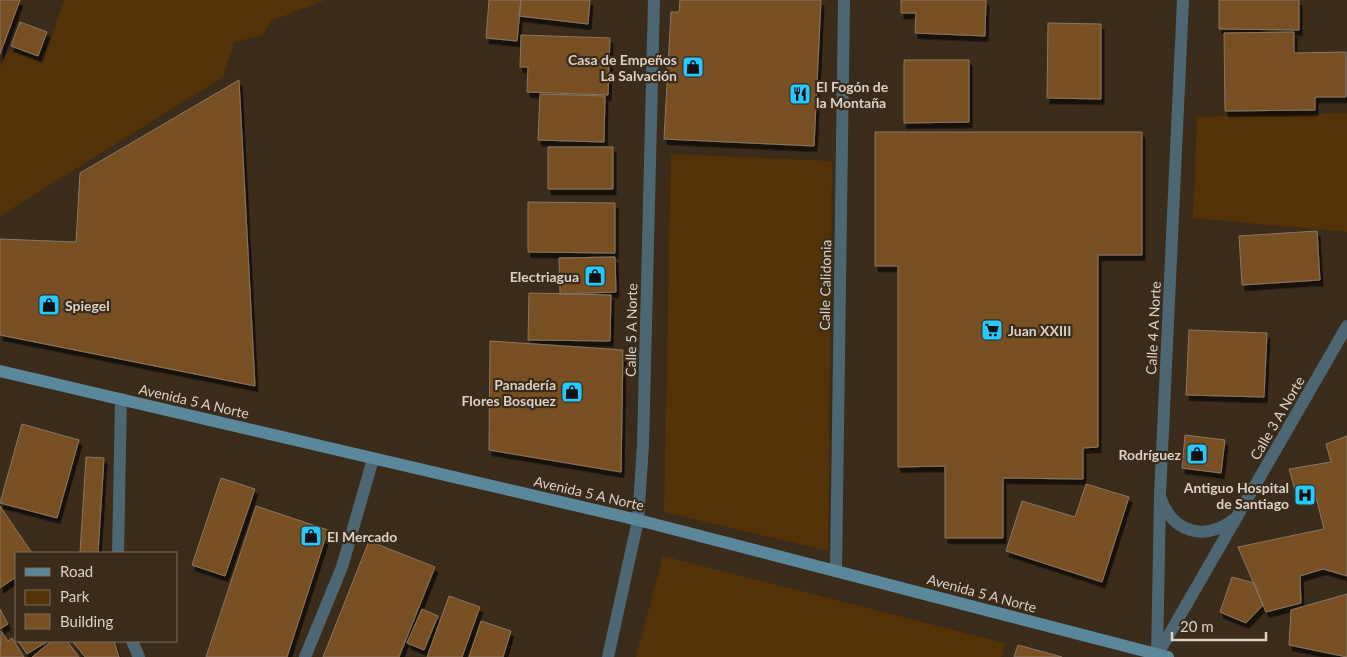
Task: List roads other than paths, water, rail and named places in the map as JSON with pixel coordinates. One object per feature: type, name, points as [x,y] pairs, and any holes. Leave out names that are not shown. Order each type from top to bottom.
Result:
[{"type":"main road","name":"Avenida 5 A Norte","points":[[0,371],[638,520],[1161,656]]},
{"type":"street","name":"Calle 5 A Norte","points":[[608,657],[638,520],[643,445],[654,0]]},
{"type":"street","name":"Calle Calidonia","points":[[836,571],[844,0]]},
{"type":"street","name":"Calle 4 A Norte","points":[[1161,656],[1160,495],[1183,0]]},
{"type":"street","name":"Calle 3 A Norte","points":[[1161,656],[1236,516],[1347,326]]},
{"type":"street","points":[[118,552],[121,399]]},
{"type":"street","points":[[305,657],[342,567],[372,459]]},
{"type":"street","points":[[1160,495],[1165,509],[1173,520],[1192,530],[1200,532],[1214,530],[1225,526],[1236,516]]},
{"type":"street","points":[[132,642],[139,657]]},
{"type":"place","name":"Casa de Empeños La Salvación","points":[[693,67]]},
{"type":"place","name":"El Fogón de la Montaña","points":[[800,94]]},
{"type":"place","name":"Electriagua","points":[[595,276]]},
{"type":"place","name":"Spiegel","points":[[49,305]]},
{"type":"place","name":"Juan XXIII","points":[[992,330]]},
{"type":"place","name":"Panadería Flores Bosquez","points":[[572,392]]},
{"type":"place","name":"Rodríguez","points":[[1197,454]]},
{"type":"place","name":"Antiguo Hospital de Santiago","points":[[1305,495]]},
{"type":"place","name":"El Mercado","points":[[311,536]]}]
